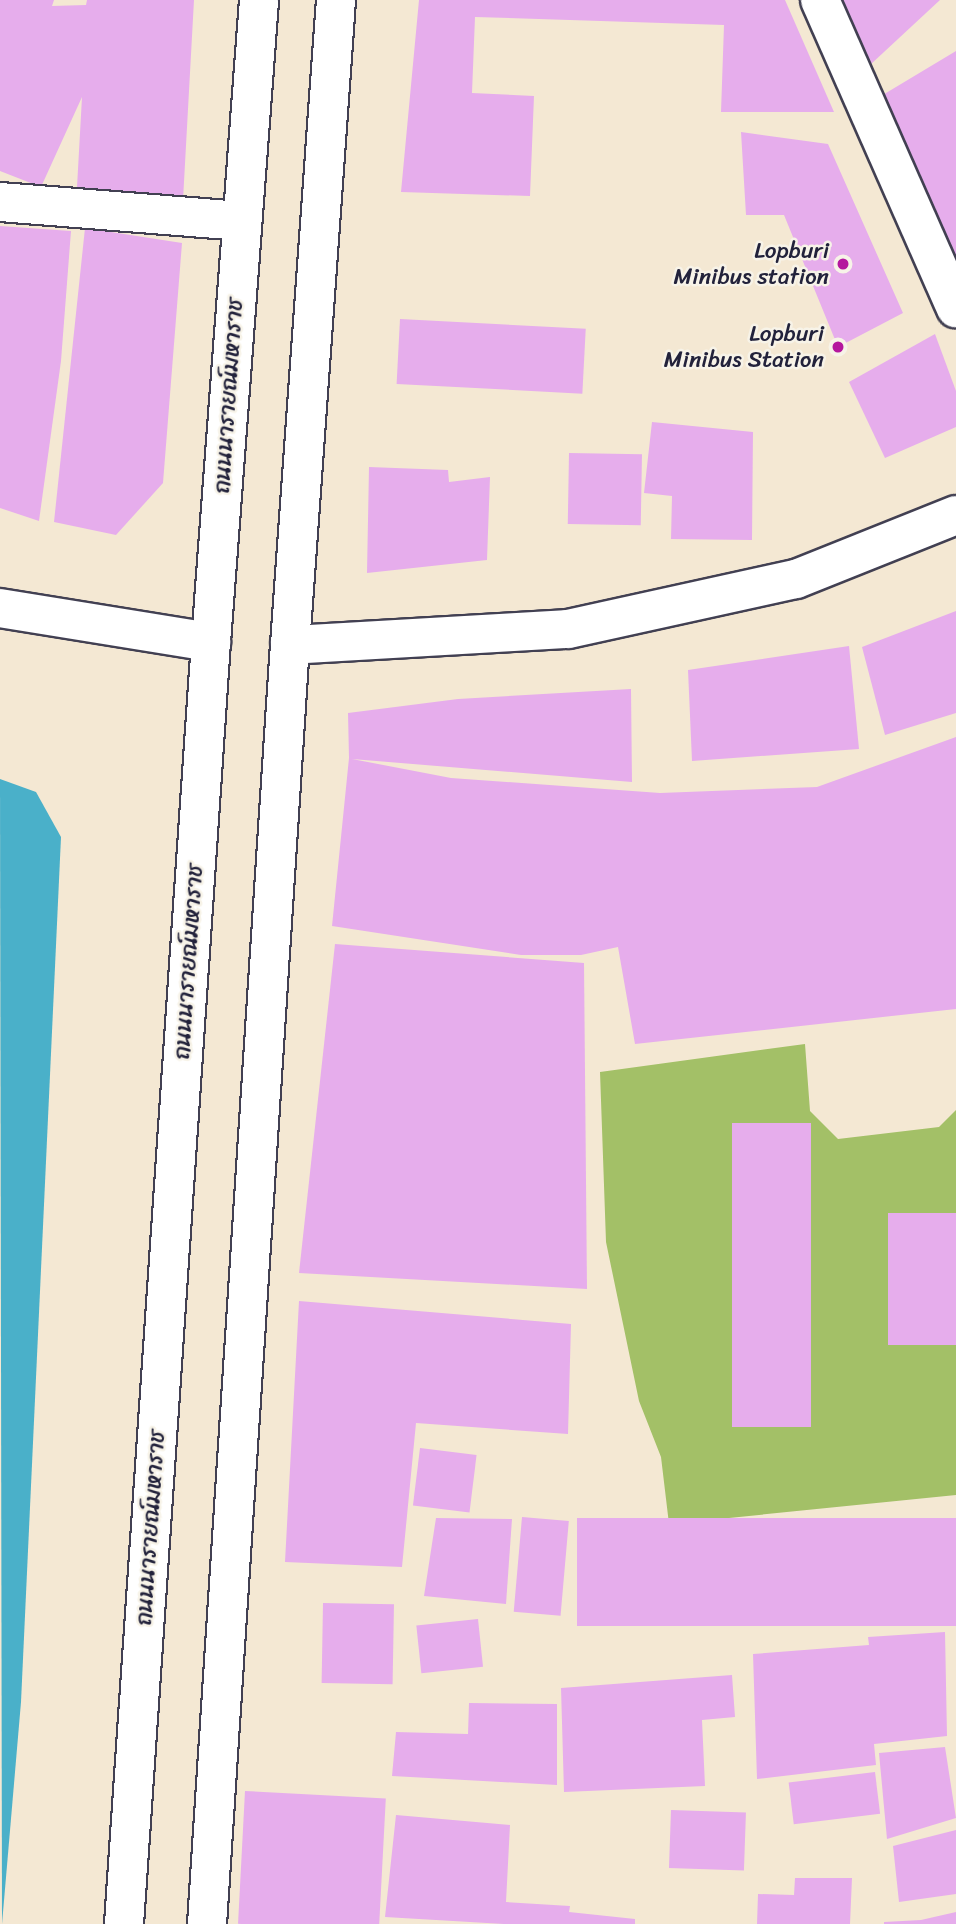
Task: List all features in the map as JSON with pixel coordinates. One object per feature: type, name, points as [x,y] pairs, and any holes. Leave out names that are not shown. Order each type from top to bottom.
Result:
[{"type":"main road","name":"ถนนนารายณ์มหาราช","points":[[124,1924],[211,642],[259,0]]},
{"type":"main road","points":[[208,1924],[290,645],[337,0]]},
{"type":"main road","points":[[820,0],[956,308]]},
{"type":"main road","points":[[0,202],[241,222]]},
{"type":"main road","points":[[290,645],[568,629],[796,579],[956,515]]},
{"type":"main road","points":[[0,608],[211,642]]},
{"type":"green space","points":[[805,1044],[810,1111],[838,1139],[939,1127],[956,1110],[956,1495],[669,1524],[661,1457],[639,1401],[606,1242],[600,1072]]},
{"type":"water","points":[[0,779],[36,792],[61,837],[21,1702],[2,1924]]},
{"type":"building","points":[[0,0],[54,0],[52,6],[86,5],[87,0],[194,0],[183,200],[77,187],[82,97],[41,187],[0,171]]},
{"type":"building","points":[[419,0],[785,0],[834,112],[721,112],[724,25],[475,17],[472,93],[534,96],[530,196],[401,192]]},
{"type":"building","points":[[840,0],[940,0],[870,65]]},
{"type":"building","points":[[956,51],[956,257],[876,99]]},
{"type":"building","name":"Lopburi Minibus station","points":[[741,132],[828,144],[903,313],[838,347],[784,215],[746,215]]},
{"type":"building","points":[[0,226],[71,231],[61,361],[39,521],[0,508]]},
{"type":"building","points":[[85,228],[182,243],[163,483],[116,535],[54,522]]},
{"type":"building","points":[[400,319],[586,329],[582,394],[397,384]]},
{"type":"building","points":[[935,334],[956,391],[956,427],[885,458],[849,382]]},
{"type":"building","points":[[652,422],[753,432],[752,540],[671,539],[672,496],[644,493]]},
{"type":"building","points":[[569,453],[642,454],[641,525],[568,524]]},
{"type":"building","points":[[369,467],[448,470],[449,482],[490,477],[487,560],[367,573]]},
{"type":"building","points":[[956,611],[956,713],[885,735],[862,647]]},
{"type":"building","points":[[849,646],[859,749],[692,761],[688,670]]},
{"type":"building","points":[[631,689],[632,782],[352,759],[451,778],[660,793],[817,787],[956,737],[956,1009],[635,1044],[618,947],[581,955],[521,955],[332,926],[349,758],[348,713],[458,699]]},
{"type":"building","points":[[335,944],[584,963],[587,1289],[299,1273]]},
{"type":"building","points":[[732,1123],[811,1123],[811,1427],[732,1427]]},
{"type":"building","points":[[888,1213],[956,1213],[956,1345],[888,1345]]},
{"type":"building","points":[[299,1301],[571,1324],[568,1434],[416,1423],[402,1567],[285,1562]]},
{"type":"building","points":[[420,1448],[477,1455],[470,1513],[413,1506]]},
{"type":"building","points":[[522,1517],[569,1521],[561,1616],[514,1612]]},
{"type":"building","points":[[436,1518],[512,1519],[506,1604],[424,1596]]},
{"type":"building","points":[[577,1518],[956,1518],[956,1626],[577,1626]]},
{"type":"building","points":[[323,1603],[394,1604],[393,1684],[322,1683]]},
{"type":"building","points":[[478,1619],[483,1667],[421,1673],[416,1625]]},
{"type":"building","points":[[945,1632],[947,1736],[874,1744],[876,1765],[757,1779],[753,1654],[869,1645],[868,1637]]},
{"type":"building","points":[[732,1675],[735,1717],[702,1720],[705,1786],[564,1792],[561,1688]]},
{"type":"building","points":[[469,1703],[557,1704],[557,1785],[392,1776],[396,1732],[468,1734]]},
{"type":"building","points":[[945,1747],[956,1818],[887,1839],[879,1753]]},
{"type":"building","points":[[875,1772],[880,1814],[794,1824],[789,1783]]},
{"type":"building","points":[[245,1791],[386,1798],[379,1924],[238,1924]]},
{"type":"building","points":[[671,1810],[746,1813],[744,1871],[669,1868]]},
{"type":"building","points":[[396,1815],[510,1825],[506,1902],[570,1906],[569,1912],[635,1919],[635,1924],[504,1924],[385,1917]]},
{"type":"building","points":[[956,1830],[956,1894],[899,1902],[893,1846]]},
{"type":"building","points":[[795,1878],[852,1878],[850,1924],[757,1924],[758,1894],[794,1895]]},
{"type":"building","points":[[956,1912],[956,1924],[884,1924],[921,1920]]},
{"type":"place","name":"Lopburi Minibus station","points":[[843,264]]},
{"type":"place","name":"Lopburi Minibus Station","points":[[838,347]]}]
